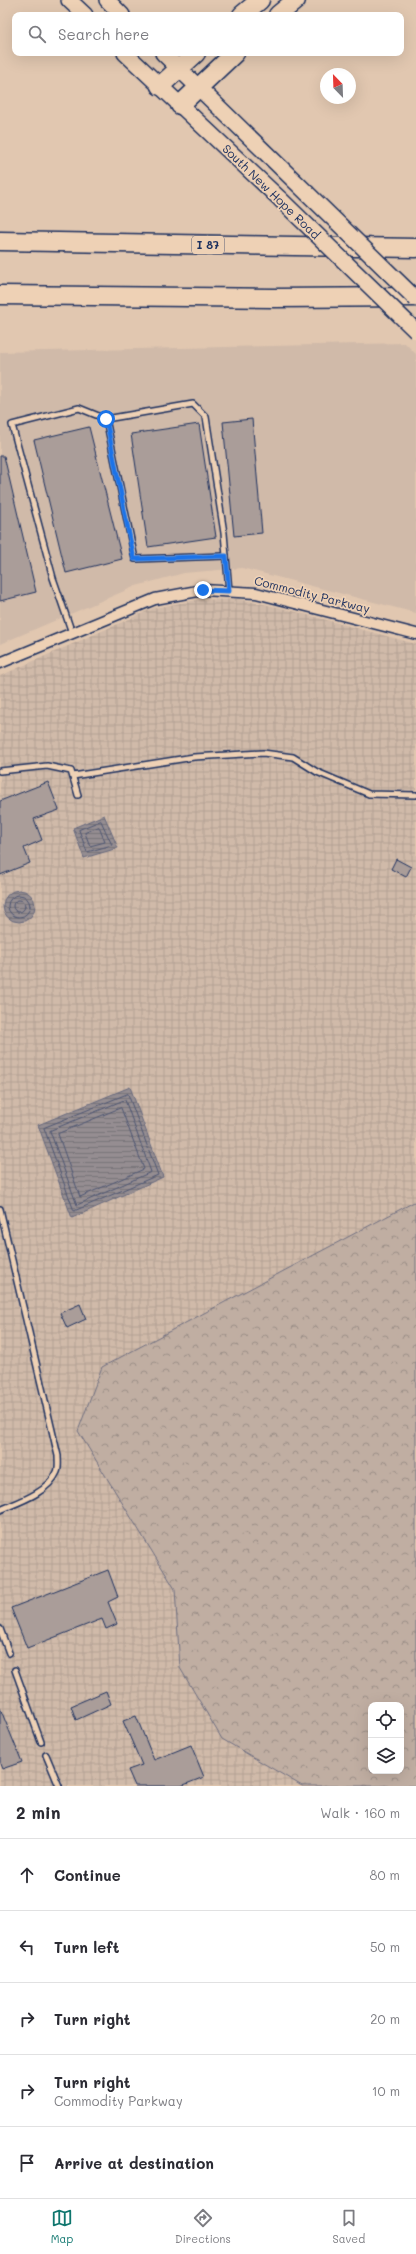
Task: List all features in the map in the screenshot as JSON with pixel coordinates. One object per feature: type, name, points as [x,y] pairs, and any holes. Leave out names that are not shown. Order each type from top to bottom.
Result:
[{"type":"highway","points":[[246,12],[260,0]]},
{"type":"highway","points":[[282,12],[296,0]]},
{"type":"highway","points":[[160,86],[192,56]]},
{"type":"highway","points":[[180,105],[233,56]]},
{"type":"highway","name":"I 87","points":[[0,241],[416,248]]},
{"type":"highway","points":[[392,248],[416,241]]},
{"type":"highway","points":[[0,295],[416,298]]},
{"type":"main road","points":[[69,0],[82,12]]},
{"type":"main road","points":[[107,0],[119,12]]},
{"type":"main road","name":"South New Hope Road","points":[[128,56],[280,199],[416,331]]},
{"type":"main road","name":"South New Hope Road","points":[[166,56],[200,87],[416,298]]},
{"type":"street","name":"Commodity Parkway","points":[[0,663],[155,599],[203,590],[256,593],[415,634]]},
{"type":"lane","points":[[72,633],[53,578],[12,425],[79,408],[106,419],[193,404],[206,417],[226,556],[229,591]]},
{"type":"lane","points":[[106,419],[134,559],[226,556]]},
{"type":"lane","points":[[73,776],[194,757],[263,753],[293,757],[317,772],[369,794],[416,795]]},
{"type":"lane","points":[[0,771],[47,766],[71,771],[78,795]]},
{"type":"lane","points":[[0,1209],[58,1456],[57,1472],[45,1487],[28,1498],[0,1510]]},
{"type":"lane","points":[[0,1629],[9,1653]]},
{"type":"lane","points":[[15,1670],[41,1742]]},
{"type":"lane","points":[[46,1755],[59,1786]]},
{"type":"shaded area","points":[[405,343],[416,354],[416,613],[242,568],[184,573],[136,586],[0,644],[0,352]]},
{"type":"shaded area","points":[[238,599],[278,607],[416,644],[416,1786],[0,1786],[0,676],[154,608],[196,600]]},
{"type":"green space","points":[[416,1201],[416,1786],[302,1786],[222,1739],[180,1668],[175,1589],[78,1431],[102,1367]]},
{"type":"water","points":[[104,815],[118,848],[84,858],[73,828]]},
{"type":"water","points":[[19,890],[30,895],[35,906],[30,917],[19,922],[8,917],[3,906],[8,895]]},
{"type":"water","points":[[130,1087],[163,1177],[72,1218],[38,1125]]},
{"type":"building","points":[[252,419],[262,533],[234,536],[223,422]]},
{"type":"building","points":[[199,424],[216,537],[148,547],[131,434]]},
{"type":"building","points":[[89,427],[122,559],[66,573],[34,440]]},
{"type":"building","points":[[0,456],[4,456],[36,592],[0,601]]},
{"type":"building","points":[[48,782],[59,810],[34,819],[42,840],[24,848],[30,863],[0,875],[0,801]]},
{"type":"building","points":[[396,859],[411,867],[406,877],[391,869]]},
{"type":"building","points":[[80,1304],[86,1319],[67,1328],[60,1313]]},
{"type":"building","points":[[108,1570],[118,1597],[108,1602],[117,1624],[106,1629],[102,1619],[27,1648],[11,1608]]},
{"type":"building","points":[[106,1691],[111,1704],[76,1720],[71,1706]]},
{"type":"building","points":[[0,1708],[22,1762],[2,1769],[0,1764]]},
{"type":"building","points":[[136,1716],[154,1760],[191,1745],[204,1777],[181,1786],[135,1786],[128,1770],[142,1765],[123,1721]]},
{"type":"route","points":[[106,419],[134,559],[226,556],[229,591],[203,590]]}]
